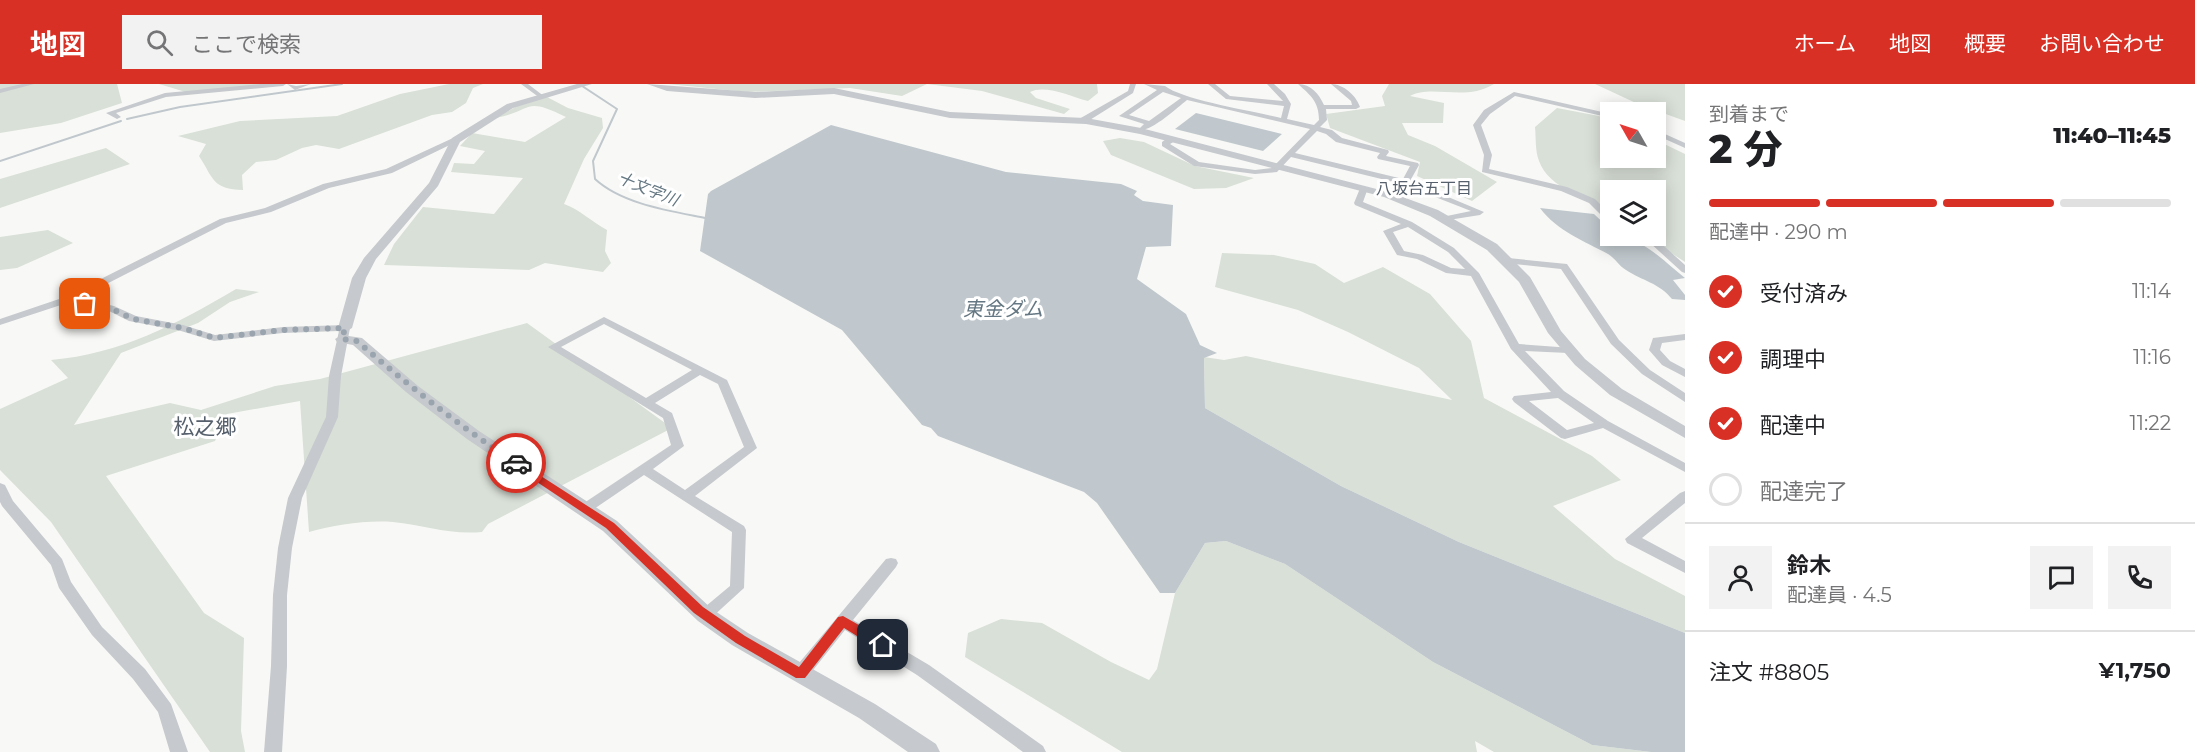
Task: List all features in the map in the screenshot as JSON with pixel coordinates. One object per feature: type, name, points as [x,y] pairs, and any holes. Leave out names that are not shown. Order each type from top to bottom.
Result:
[{"type":"street","points":[[0,91],[31,84]]},
{"type":"street","points":[[117,117],[110,113],[165,95],[283,84]]},
{"type":"street","points":[[290,84],[295,88],[308,84]]},
{"type":"street","points":[[524,84],[542,97]]},
{"type":"street","points":[[0,322],[69,298],[223,221],[268,210],[326,186],[389,171],[456,140],[510,106],[587,84]]},
{"type":"street","points":[[652,84],[684,90],[755,95],[834,91],[950,115],[1082,121],[1146,127],[1186,98]]},
{"type":"street","points":[[1082,121],[1131,92],[1133,84]]},
{"type":"street","points":[[1147,84],[1165,88],[1186,98],[1316,128],[1343,154],[1480,212],[1445,219]]},
{"type":"street","points":[[1212,84],[1228,98],[1288,104]]},
{"type":"street","points":[[1270,84],[1288,104],[1289,110],[1283,120]]},
{"type":"street","points":[[1172,139],[1165,144],[1197,164],[1255,172],[1274,170],[1323,120],[1324,107],[1313,92],[1301,84]]},
{"type":"street","points":[[1324,107],[1356,107],[1354,100],[1334,84]]},
{"type":"street","points":[[1509,84],[1514,94]]},
{"type":"street","points":[[1165,88],[1123,116],[1172,139],[1404,201],[1475,235],[1508,261],[1525,280],[1550,325],[1568,350],[1616,392],[1685,434]]},
{"type":"street","points":[[1600,114],[1514,94],[1487,112],[1477,123],[1480,138],[1488,155],[1485,170],[1564,189],[1592,201],[1600,209]]},
{"type":"street","points":[[1222,106],[1228,98]]},
{"type":"street","points":[[1666,137],[1685,146]]},
{"type":"street","points":[[273,752],[285,548],[295,498],[332,417],[335,376],[343,333],[359,278],[370,258],[434,184],[456,140]]},
{"type":"street","points":[[1289,154],[1385,152],[1381,157],[1415,165],[1405,182]]},
{"type":"street","points":[[1364,189],[1358,203],[1409,224],[1451,249],[1474,273],[1515,346],[1560,393],[1605,424],[1685,468]]},
{"type":"street","points":[[1409,224],[1388,231],[1400,253],[1420,257],[1449,272],[1474,273]]},
{"type":"street","points":[[1659,246],[1685,270]]},
{"type":"street","points":[[1508,261],[1564,266],[1615,342],[1646,372],[1685,398]]},
{"type":"street","points":[[69,298],[110,308],[133,319],[183,328],[214,338],[283,330],[343,333],[357,341],[412,389],[473,435],[610,526],[705,615],[740,639],[867,711],[928,752]]},
{"type":"street","points":[[586,508],[678,446],[668,416],[553,347],[604,320],[723,382],[751,448],[686,496]]},
{"type":"street","points":[[1685,337],[1657,340],[1654,350],[1666,363],[1685,374]]},
{"type":"street","points":[[1515,346],[1568,350]]},
{"type":"street","points":[[648,402],[700,370]]},
{"type":"street","points":[[1560,393],[1518,399],[1564,435],[1605,424]]},
{"type":"street","points":[[644,470],[739,530],[737,588],[705,615]]},
{"type":"street","points":[[0,488],[7,503],[57,563],[64,584],[97,631],[139,674],[165,709],[179,752]]},
{"type":"street","points":[[1685,496],[1632,539],[1685,568]]},
{"type":"street","points":[[800,674],[891,563]]},
{"type":"street","points":[[843,621],[923,669],[1037,752]]},
{"type":"shaded area","points":[[0,84],[117,84],[122,103],[61,123],[0,133]]},
{"type":"shaded area","points":[[159,84],[271,84],[189,93]]},
{"type":"shaded area","points":[[449,84],[483,84],[473,88],[466,103],[452,112],[432,115],[339,149],[316,145],[302,148],[276,160],[256,162],[242,175],[243,190],[225,188],[211,177],[199,156],[206,144],[178,136],[240,121],[337,116],[400,94]]},
{"type":"shaded area","points":[[668,84],[927,84],[902,96],[850,88],[747,92]]},
{"type":"shaded area","points":[[927,84],[1097,84],[1098,93],[1088,101],[1051,90],[1030,92],[1036,98],[1070,109],[1064,114],[982,91]]},
{"type":"shaded area","points":[[1389,84],[1494,84],[1472,92],[1428,92],[1410,96],[1444,103],[1443,123],[1402,123],[1408,135],[1435,146],[1497,182],[1472,201],[1417,176],[1420,162],[1330,128],[1326,114],[1385,106],[1382,96]]},
{"type":"shaded area","points":[[1595,84],[1685,84],[1685,121],[1666,114],[1666,102],[1634,102]]},
{"type":"shaded area","points":[[547,97],[568,108],[602,118],[603,128],[584,159],[564,204],[607,230],[605,251],[611,263],[603,272],[545,263],[529,270],[384,265],[394,244],[423,207],[494,214],[523,178],[451,172],[454,163],[474,164],[485,151],[460,146],[472,133],[525,142],[566,117],[535,106],[496,118],[517,106]]},
{"type":"shaded area","points":[[1557,108],[1600,116],[1600,168],[1666,168],[1666,145],[1685,154],[1685,262],[1660,246],[1666,246],[1666,180],[1600,180],[1600,207],[1560,186],[1544,171],[1537,153],[1535,127]]},
{"type":"shaded area","points":[[1120,138],[1144,142],[1195,166],[1254,178],[1226,188],[1194,189],[1111,155],[1103,141]]},
{"type":"shaded area","points":[[106,148],[130,164],[0,208],[0,179]]},
{"type":"shaded area","points":[[48,230],[73,243],[17,268],[0,270],[0,237]]},
{"type":"shaded area","points":[[1222,253],[1274,255],[1315,264],[1344,283],[1383,267],[1430,294],[1471,341],[1484,398],[1592,456],[1621,480],[1553,506],[1615,559],[1685,596],[1685,633],[1459,542],[1341,486],[1205,408],[1204,357],[1224,360],[1246,356],[1452,400],[1419,368],[1348,332],[1298,310],[1215,287]]},
{"type":"shaded area","points":[[236,289],[259,292],[230,302],[198,323],[121,353],[74,425],[170,403],[201,410],[275,386],[320,379],[527,323],[672,428],[488,524],[482,532],[459,532],[404,523],[372,522],[329,527],[309,532],[300,401],[227,414],[215,441],[106,476],[204,613],[244,638],[241,731],[245,752],[210,752],[51,522],[0,470],[0,409],[68,378],[51,360],[76,357],[124,344],[170,325]]},
{"type":"shaded area","points":[[1226,541],[1285,564],[1433,662],[1592,745],[1651,752],[1494,752],[1475,741],[1477,752],[1122,752],[965,657],[968,633],[1001,619],[1042,623],[1111,662],[1149,680],[1157,669],[1175,593],[1205,543]]},
{"type":"water","points":[[1196,113],[1282,134],[1263,151],[1175,129]]},
{"type":"water","name":"東金ダム","points":[[831,125],[1006,172],[1121,184],[1137,191],[1134,195],[1143,201],[1173,205],[1171,246],[1146,247],[1137,279],[1186,314],[1200,345],[1217,353],[1204,358],[1205,408],[1341,486],[1459,542],[1685,633],[1685,752],[1651,752],[1592,745],[1433,662],[1285,564],[1226,541],[1205,543],[1175,593],[1160,593],[1097,503],[1084,492],[938,436],[931,428],[922,425],[842,330],[700,251],[708,194],[711,191]]},
{"type":"water","points":[[1540,208],[1594,214],[1600,220],[1600,246],[1644,246],[1651,250],[1685,278],[1673,280],[1685,295],[1685,300],[1672,299],[1656,286],[1626,270],[1608,254],[1580,240],[1547,216]]},
{"type":"waterway","points":[[127,119],[180,107],[342,84]]},
{"type":"waterway","name":"十文字川","points":[[579,84],[617,109],[593,161],[595,179],[606,188],[632,200],[705,218]]},
{"type":"waterway","points":[[0,161],[121,121]]},
{"type":"way so far","points":[[85,304],[110,308],[133,319],[183,328],[214,338],[283,330],[345,328],[342,339],[357,341],[427,401],[516,463]]},
{"type":"district","name":"八坂台五丁目","points":[[1424,188]]},
{"type":"district","name":"松之郷","points":[[205,426]]},
{"type":"route","points":[[516,463],[610,526],[699,610],[740,639],[800,674],[843,621],[883,645]]}]
